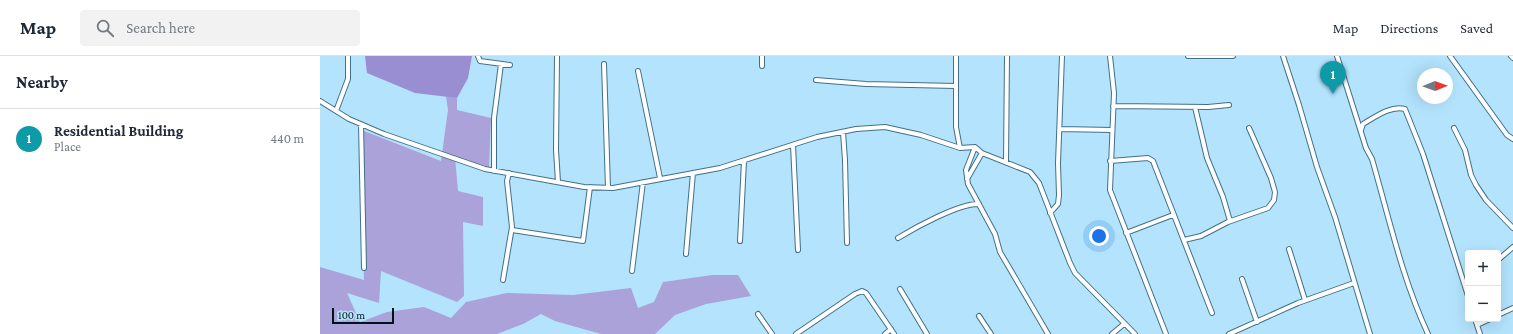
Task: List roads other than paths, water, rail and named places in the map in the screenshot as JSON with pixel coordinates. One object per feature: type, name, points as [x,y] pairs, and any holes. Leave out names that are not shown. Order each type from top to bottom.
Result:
[{"type":"street","points":[[336,111],[348,79],[348,56]]},
{"type":"street","points":[[478,56],[480,61],[510,65]]},
{"type":"street","points":[[557,56],[556,150],[558,182]]},
{"type":"street","points":[[762,56],[762,66]]},
{"type":"street","points":[[956,56],[956,127],[960,148]]},
{"type":"street","points":[[1006,162],[1007,56]]},
{"type":"street","points":[[1050,214],[1058,204],[1059,195],[1062,56]]},
{"type":"street","points":[[1110,56],[1113,72],[1110,190],[1166,334]]},
{"type":"street","points":[[1188,56],[1233,56]]},
{"type":"street","points":[[1283,56],[1317,167],[1335,217],[1370,334]]},
{"type":"street","points":[[1337,56],[1366,148],[1372,159],[1400,259],[1416,307],[1428,334]]},
{"type":"street","points":[[1450,56],[1507,134],[1513,139]]},
{"type":"street","points":[[494,170],[496,92],[501,64]]},
{"type":"street","points":[[604,64],[608,188]]},
{"type":"street","points":[[638,71],[660,178]]},
{"type":"street","points":[[816,80],[866,84],[956,86]]},
{"type":"street","points":[[320,101],[361,124],[452,158],[494,170],[590,187],[608,188],[720,168],[793,145],[843,132],[885,128],[921,135],[960,148],[975,147],[982,153],[1033,174],[1039,183],[1070,263],[1076,273],[1135,334]]},
{"type":"street","points":[[1113,106],[1203,107],[1229,105]]},
{"type":"street","points":[[1195,107],[1198,114],[1199,127],[1207,158],[1223,196],[1230,221]]},
{"type":"street","points":[[1198,114],[1203,107]]},
{"type":"street","points":[[1361,130],[1363,124],[1394,108],[1405,109],[1417,134],[1465,277]]},
{"type":"street","points":[[1358,122],[1363,124]]},
{"type":"street","points":[[361,124],[364,268]]},
{"type":"street","points":[[1184,240],[1201,236],[1230,221],[1268,208],[1275,196],[1271,178],[1249,128]]},
{"type":"street","points":[[1454,128],[1465,150],[1471,175],[1476,186],[1486,200],[1513,228]]},
{"type":"street","points":[[1060,129],[1112,130]]},
{"type":"street","points":[[843,132],[847,243]]},
{"type":"street","points":[[793,145],[798,250]]},
{"type":"street","points":[[975,147],[966,170],[967,180],[995,234],[1000,252],[1048,334]]},
{"type":"street","points":[[967,180],[982,153]]},
{"type":"street","points":[[1110,161],[1151,158],[1212,313]]},
{"type":"street","points":[[740,241],[744,161]]},
{"type":"street","points":[[504,280],[512,230],[508,181],[509,173]]},
{"type":"street","points":[[686,254],[693,173]]},
{"type":"street","points":[[632,271],[643,182]]},
{"type":"street","points":[[512,230],[583,241],[590,187]]},
{"type":"street","points":[[969,204],[974,195]]},
{"type":"street","points":[[898,238],[923,223],[969,204],[979,204]]},
{"type":"street","points":[[1126,233],[1173,215]]},
{"type":"street","points":[[1501,257],[1513,247]]},
{"type":"street","points":[[1288,249],[1305,300]]},
{"type":"street","points":[[1242,279],[1257,322]]},
{"type":"street","points":[[1229,334],[1305,300],[1354,283]]},
{"type":"street","points":[[900,289],[927,334]]},
{"type":"street","points":[[796,334],[855,294],[862,291],[866,293],[894,334]]},
{"type":"street","points":[[1501,314],[1513,308]]},
{"type":"street","points":[[758,314],[772,334]]},
{"type":"street","points":[[979,316],[991,334]]},
{"type":"street","points":[[1476,322],[1480,334]]},
{"type":"street","points":[[1477,325],[1484,322]]},
{"type":"street","points":[[1112,334],[1124,324]]},
{"type":"street","points":[[885,334],[891,329]]},
{"type":"place","name":"Residential Building","points":[[1333,94]]}]
